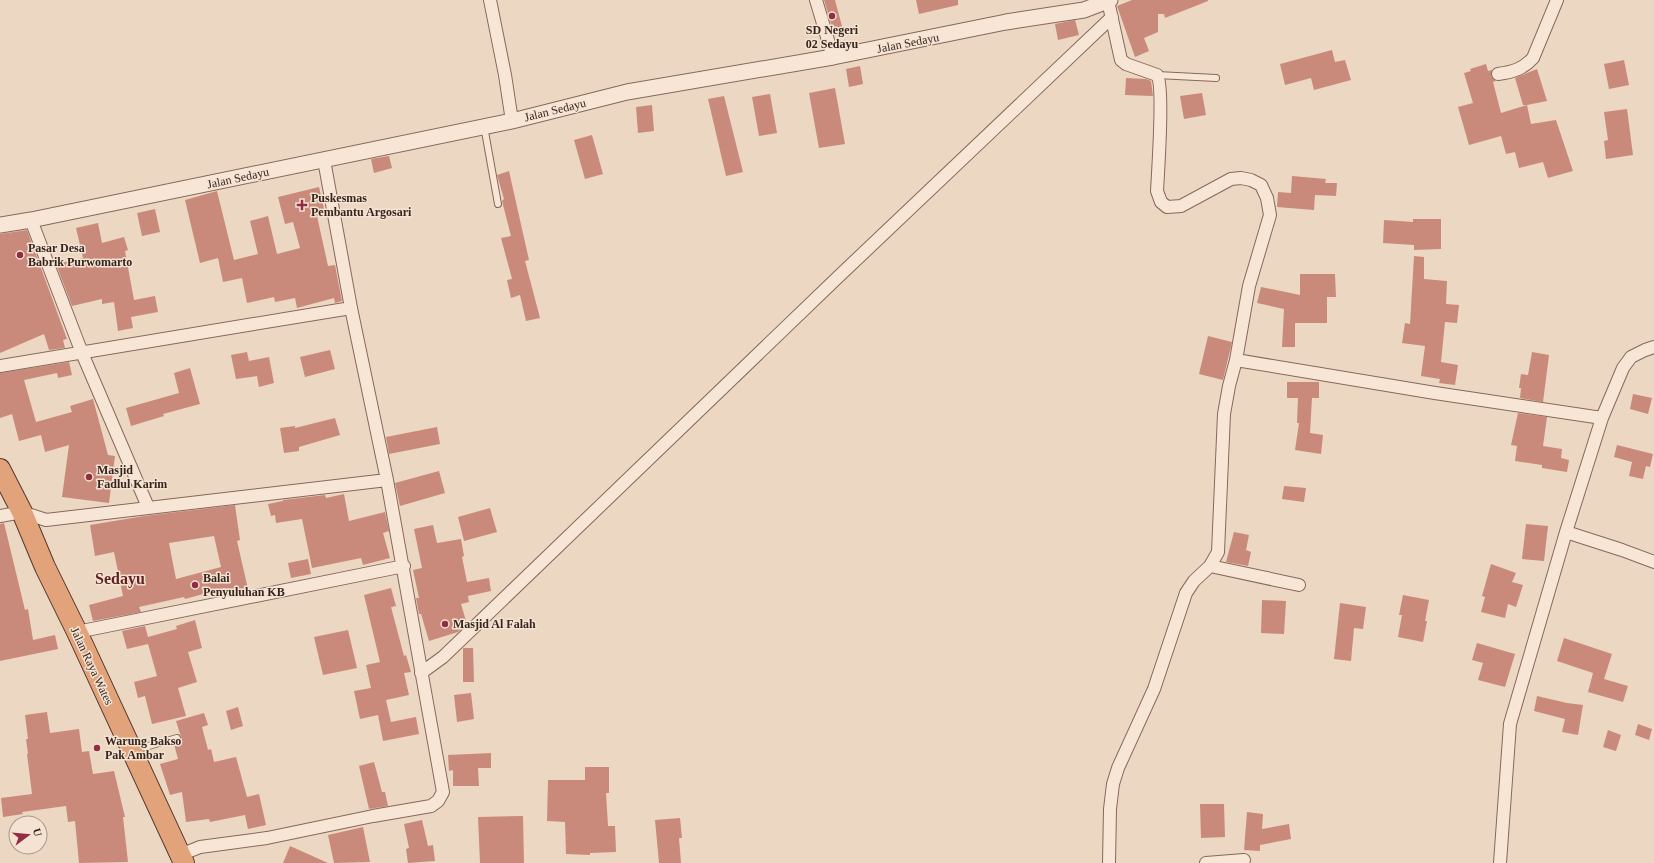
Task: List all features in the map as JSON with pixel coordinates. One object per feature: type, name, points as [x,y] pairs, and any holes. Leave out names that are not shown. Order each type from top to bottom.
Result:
[{"type":"highway","name":"Jalan Raya Wates","points":[[0,468],[22,512],[45,567],[77,632],[182,859]]},
{"type":"street","points":[[490,0],[505,75],[512,121]]},
{"type":"street","points":[[816,0],[833,57]]},
{"type":"street","points":[[1498,74],[1520,69],[1533,58],[1557,0]]},
{"type":"street","points":[[1109,1],[1121,60],[1126,64],[1157,75],[1161,87],[1157,191],[1161,202],[1167,207],[1181,206],[1231,179],[1241,178],[1251,180],[1261,185],[1267,198],[1270,215],[1249,286],[1236,360],[1224,414],[1218,552],[1210,566],[1194,581],[1186,593],[1154,689],[1118,768],[1113,784],[1110,809],[1109,863]]},
{"type":"street","name":"Jalan Sedayu","points":[[0,225],[31,220],[512,121],[627,92],[833,57],[944,36],[1006,22],[1084,10],[1109,1]]},
{"type":"street","points":[[421,673],[443,657],[1112,17]]},
{"type":"street","points":[[182,859],[200,847],[267,838],[373,816],[431,806],[438,801],[443,792],[388,480],[351,308],[324,160]]},
{"type":"street","points":[[31,220],[82,353],[148,507]]},
{"type":"street","points":[[0,366],[351,308]]},
{"type":"street","points":[[1500,863],[1510,724],[1566,532],[1602,418],[1626,362],[1637,353],[1654,347]]},
{"type":"street","points":[[1236,360],[1435,393],[1602,418]]},
{"type":"street","points":[[0,516],[22,512],[46,520],[388,480]]},
{"type":"street","points":[[1566,532],[1654,562]]},
{"type":"street","points":[[77,632],[404,566]]},
{"type":"street","points":[[1210,566],[1299,585]]},
{"type":"street","points":[[1206,863],[1244,860]]},
{"type":"lane","points":[[1157,75],[1216,78]]},
{"type":"lane","points":[[484,126],[498,204]]},
{"type":"lane","points":[[132,750],[177,738]]},
{"type":"building","name":"SD Negeri 02 Sedayu","points":[[824,0],[835,0],[843,30],[834,33]]},
{"type":"building","points":[[916,0],[958,0],[958,5],[919,14]]},
{"type":"building","points":[[1132,0],[1208,1],[1165,18],[1164,14],[1158,14],[1158,32],[1144,38],[1149,51],[1135,57],[1117,6]]},
{"type":"building","points":[[1075,20],[1079,35],[1058,40],[1055,24]]},
{"type":"building","points":[[1332,50],[1335,62],[1345,60],[1351,80],[1314,90],[1311,78],[1285,85],[1280,64]]},
{"type":"building","points":[[1624,60],[1629,85],[1609,89],[1604,64]]},
{"type":"building","points":[[1486,64],[1488,71],[1492,70],[1492,78],[1496,81],[1493,82],[1501,113],[1527,105],[1531,124],[1556,120],[1573,171],[1548,178],[1543,162],[1519,168],[1515,152],[1506,154],[1501,136],[1469,145],[1458,107],[1473,103],[1464,73],[1471,71],[1470,69]]},
{"type":"building","points":[[860,66],[863,84],[849,87],[846,69]]},
{"type":"building","points":[[1537,69],[1547,101],[1523,105],[1515,78]]},
{"type":"building","points":[[1126,78],[1146,79],[1151,81],[1153,96],[1125,95]]},
{"type":"building","points":[[835,88],[845,144],[819,148],[809,93]]},
{"type":"building","points":[[1202,93],[1206,115],[1184,119],[1180,96]]},
{"type":"building","points":[[770,94],[777,133],[759,136],[752,97]]},
{"type":"building","points":[[724,96],[743,172],[726,176],[708,99]]},
{"type":"building","points":[[652,105],[654,131],[638,133],[636,107]]},
{"type":"building","points":[[1627,109],[1633,155],[1606,159],[1604,141],[1608,140],[1604,112]]},
{"type":"building","points":[[592,135],[603,174],[585,179],[574,140]]},
{"type":"building","points":[[389,156],[392,168],[374,173],[371,159]]},
{"type":"building","points":[[509,171],[529,260],[525,261],[540,318],[526,321],[520,295],[511,298],[507,280],[512,279],[501,238],[511,236],[502,201],[504,199],[497,175]]},
{"type":"building","points":[[1292,176],[1326,179],[1325,183],[1337,183],[1336,196],[1315,195],[1314,210],[1277,207],[1278,192],[1291,193]]},
{"type":"building","points":[[319,187],[325,213],[317,216],[328,266],[335,265],[342,301],[335,303],[334,298],[297,308],[295,298],[275,302],[274,297],[247,303],[242,278],[223,282],[218,258],[200,263],[185,200],[217,191],[234,260],[258,254],[250,221],[268,216],[277,254],[300,248],[293,222],[285,224],[278,197]]},
{"type":"building","points":[[155,209],[160,232],[142,236],[137,213]]},
{"type":"building","points":[[1413,219],[1441,219],[1441,249],[1414,250],[1414,245],[1383,243],[1384,220],[1413,222]]},
{"type":"building","points":[[98,223],[102,243],[124,237],[128,250],[125,251],[134,300],[155,296],[158,312],[131,317],[133,328],[118,331],[114,302],[102,304],[102,299],[72,306],[56,264],[83,258],[76,228]]},
{"type":"building","points":[[27,230],[67,339],[63,340],[65,348],[49,350],[44,334],[0,353],[0,234]]},
{"type":"building","points":[[1414,256],[1424,257],[1424,279],[1447,281],[1446,304],[1459,305],[1457,323],[1445,322],[1441,362],[1458,365],[1455,385],[1439,383],[1440,379],[1421,376],[1425,346],[1402,343],[1405,323],[1410,324]]},
{"type":"building","points":[[1300,274],[1335,274],[1336,297],[1327,297],[1327,323],[1295,323],[1295,347],[1282,347],[1284,309],[1257,303],[1261,287],[1300,295]]},
{"type":"building","points":[[1208,336],[1232,342],[1223,380],[1199,374]]},
{"type":"building","points":[[330,350],[335,369],[305,377],[300,357]]},
{"type":"building","points":[[247,352],[249,361],[269,357],[274,383],[259,387],[257,376],[236,379],[231,355]]},
{"type":"building","points":[[1532,352],[1549,355],[1543,402],[1520,398],[1521,388],[1519,388],[1521,374],[1528,375]]},
{"type":"building","points":[[69,362],[72,375],[58,378],[57,373],[24,380],[36,422],[72,412],[70,406],[93,399],[108,455],[115,456],[109,503],[62,497],[69,445],[45,452],[41,435],[19,441],[12,414],[0,418],[0,373]]},
{"type":"building","points":[[190,368],[200,404],[163,414],[164,416],[131,426],[126,408],[179,393],[174,373]]},
{"type":"building","points":[[1287,382],[1319,382],[1319,398],[1312,398],[1310,433],[1323,435],[1321,454],[1295,450],[1299,423],[1297,423],[1298,398],[1287,398]]},
{"type":"building","points":[[1633,394],[1652,398],[1648,414],[1630,409]]},
{"type":"building","points":[[1518,413],[1547,417],[1543,446],[1562,449],[1561,458],[1569,460],[1567,472],[1542,468],[1542,465],[1515,461],[1517,446],[1511,445]]},
{"type":"building","points":[[335,418],[340,435],[299,447],[299,451],[284,453],[280,428],[295,426],[295,428]]},
{"type":"building","points":[[437,427],[440,444],[389,454],[386,437]]},
{"type":"building","points":[[1617,445],[1653,454],[1650,467],[1646,466],[1643,479],[1629,476],[1632,462],[1614,457]]},
{"type":"building","points":[[439,471],[445,493],[400,506],[395,483]]},
{"type":"building","points":[[1284,486],[1306,488],[1304,502],[1282,499]]},
{"type":"building","points":[[344,494],[349,521],[385,512],[389,531],[383,533],[390,558],[363,565],[361,558],[312,568],[302,519],[276,523],[275,515],[271,516],[268,504],[283,500],[325,495],[326,498]]},
{"type":"building","points":[[235,505],[240,540],[237,541],[248,589],[227,594],[225,588],[185,599],[184,597],[139,607],[141,612],[93,621],[89,605],[123,596],[114,552],[95,556],[90,525],[144,516]],"holes":[[[214,536],[221,567],[176,579],[169,543]]]},
{"type":"building","points":[[490,508],[497,532],[464,541],[458,517]]},
{"type":"building","points":[[4,523],[25,610],[28,609],[33,640],[55,635],[58,649],[0,661],[0,524]]},
{"type":"building","points":[[1526,524],[1548,526],[1544,561],[1522,559]]},
{"type":"building","points":[[433,525],[437,543],[461,539],[464,556],[462,557],[467,582],[489,578],[491,591],[468,596],[469,602],[461,604],[467,624],[458,632],[429,641],[421,614],[419,614],[416,598],[419,598],[413,570],[422,568],[414,529]]},
{"type":"building","points":[[1234,532],[1249,535],[1246,550],[1251,552],[1248,566],[1226,562]]},
{"type":"building","points":[[308,559],[311,574],[291,578],[288,563]]},
{"type":"building","points":[[1491,564],[1516,573],[1512,582],[1523,585],[1516,607],[1508,604],[1505,618],[1481,612],[1485,597],[1482,596]]},
{"type":"building","points":[[391,588],[396,606],[391,607],[404,656],[406,655],[411,672],[404,673],[409,695],[386,700],[391,722],[416,717],[419,734],[383,741],[378,715],[360,719],[354,691],[371,688],[366,665],[380,662],[364,595]]},
{"type":"building","points":[[1403,595],[1429,600],[1423,642],[1398,637],[1402,615],[1399,615]]},
{"type":"building","points":[[1262,600],[1286,601],[1284,634],[1261,633]]},
{"type":"building","points":[[1340,603],[1366,607],[1363,629],[1354,628],[1351,661],[1334,659]]},
{"type":"building","points":[[195,620],[202,648],[188,652],[197,682],[178,688],[186,716],[152,724],[145,696],[138,698],[134,682],[157,676],[148,644],[127,649],[122,631],[145,626],[148,637],[177,629],[176,626]]},
{"type":"building","points":[[348,630],[357,668],[323,675],[314,637]]},
{"type":"building","points":[[1564,638],[1612,654],[1604,679],[1628,686],[1623,702],[1588,692],[1593,673],[1557,661]]},
{"type":"building","points":[[1477,643],[1515,654],[1505,687],[1478,680],[1483,663],[1472,660]]},
{"type":"building","points":[[463,648],[473,648],[474,682],[463,682]]},
{"type":"building","points":[[471,693],[474,719],[457,722],[454,695]]},
{"type":"building","points":[[1537,696],[1583,705],[1578,735],[1562,732],[1565,719],[1534,711]]},
{"type":"building","points":[[238,707],[243,726],[231,730],[226,711]]},
{"type":"building","points":[[47,712],[50,733],[79,729],[82,752],[89,751],[93,774],[114,771],[125,817],[123,817],[128,862],[79,863],[75,821],[68,822],[66,806],[22,812],[23,814],[8,815],[3,817],[1,798],[32,794],[27,754],[26,739],[28,739],[25,715]]},
{"type":"building","points":[[204,713],[208,725],[202,727],[208,750],[211,749],[214,762],[236,757],[247,797],[259,794],[266,825],[248,829],[245,815],[210,822],[209,819],[186,822],[182,792],[170,795],[160,764],[178,759],[174,744],[182,740],[176,721]]},
{"type":"building","points":[[1638,724],[1652,729],[1649,740],[1635,735]]},
{"type":"building","points":[[1608,730],[1621,735],[1616,751],[1603,747]]},
{"type":"building","points":[[491,753],[491,768],[478,768],[479,786],[453,786],[453,770],[449,771],[448,755]]},
{"type":"building","points":[[374,762],[382,792],[385,792],[388,806],[369,809],[359,766]]},
{"type":"building","points":[[585,767],[609,767],[609,793],[606,793],[608,826],[615,826],[616,852],[590,853],[590,855],[566,854],[565,822],[547,821],[548,780],[585,780]]},
{"type":"building","points":[[1200,804],[1224,804],[1225,837],[1201,838]]},
{"type":"building","points":[[1247,812],[1263,814],[1262,829],[1289,824],[1291,839],[1260,845],[1260,851],[1244,850]]},
{"type":"building","points":[[523,816],[524,863],[480,863],[478,817]]},
{"type":"building","points":[[680,818],[682,838],[679,838],[681,863],[659,863],[655,820]]},
{"type":"building","points":[[422,820],[428,846],[433,845],[435,861],[408,863],[406,849],[409,848],[404,824]]},
{"type":"building","points":[[363,827],[370,862],[334,863],[328,835]]},
{"type":"building","points":[[290,846],[328,863],[283,863]]},
{"type":"place","name":"SD Negeri 02 Sedayu","points":[[832,16]]},
{"type":"place","name":"Puskesmas Pembantu Argosari","points":[[302,205]]},
{"type":"place","name":"Pasar Desa Babrik Purwomarto","points":[[20,255]]},
{"type":"place","name":"Masjid Fadlul Karim","points":[[89,477]]},
{"type":"place","name":"Balai Penyuluhan KB","points":[[195,585]]},
{"type":"place","name":"Masjid Al Falah","points":[[445,624]]},
{"type":"place","name":"Warung Bakso Pak Ambar","points":[[97,748]]},
{"type":"district","name":"Sedayu","points":[[120,578]]}]
